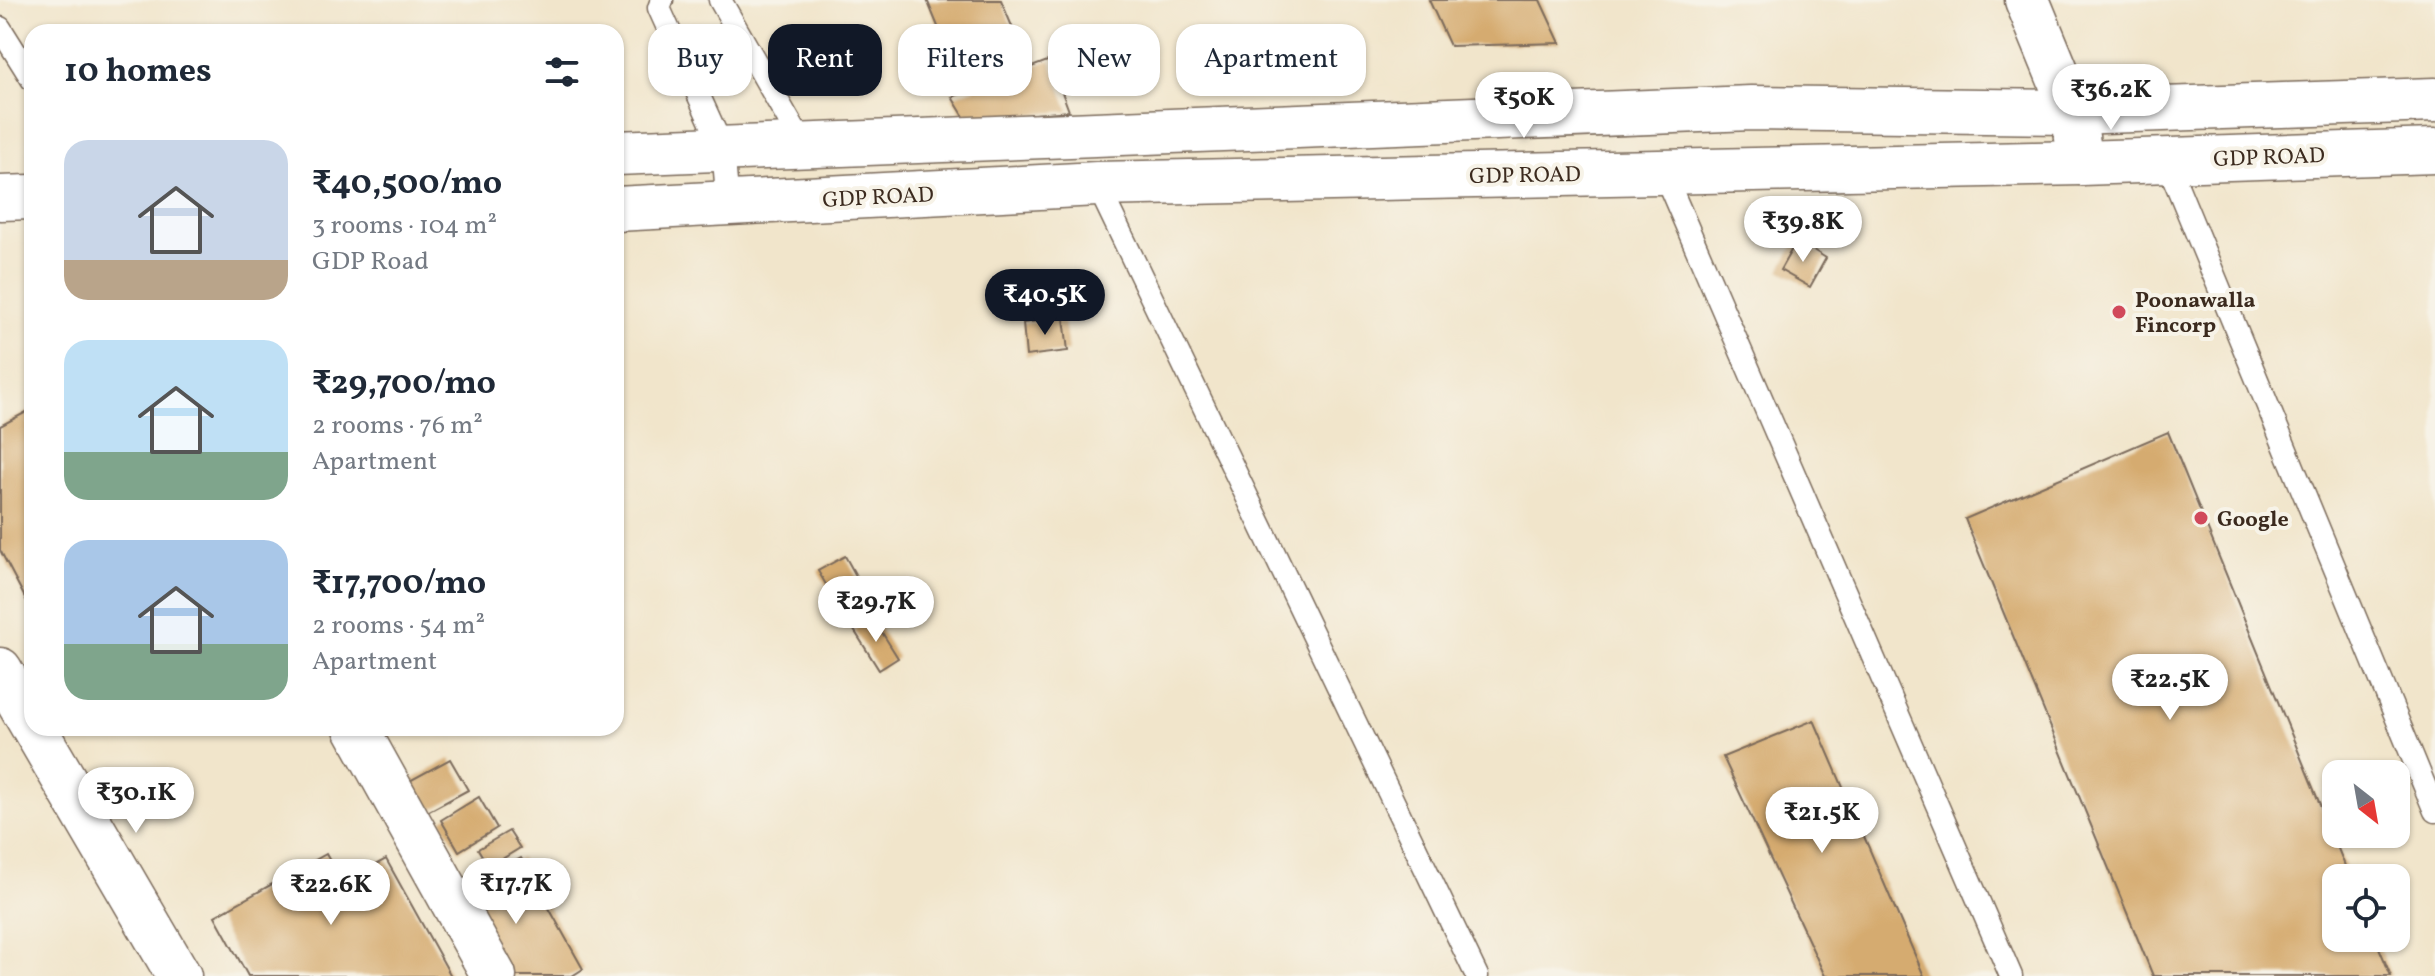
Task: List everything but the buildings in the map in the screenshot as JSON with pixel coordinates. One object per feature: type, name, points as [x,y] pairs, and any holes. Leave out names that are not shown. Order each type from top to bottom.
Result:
[{"type":"main road","points":[[2027,0],[2073,112],[2081,163]]},
{"type":"main road","points":[[624,153],[1751,108],[2073,112],[2435,100]]},
{"type":"main road","name":"GDP ROAD","points":[[624,209],[1097,184],[2081,163],[2435,151]]},
{"type":"main road","points":[[0,198],[24,197]]},
{"type":"main road","points":[[0,670],[24,711]]},
{"type":"main road","points":[[39,736],[179,976]]},
{"type":"main road","points":[[360,736],[494,976]]},
{"type":"lane","points":[[662,0],[659,8],[723,149],[728,205]]},
{"type":"lane","points":[[720,0],[803,145]]},
{"type":"lane","points":[[0,28],[24,66]]},
{"type":"lane","points":[[2166,159],[2435,811]]},
{"type":"lane","points":[[1663,171],[2011,976]]},
{"type":"lane","points":[[1097,184],[1477,976]]},
{"type":"place","name":"Poonawalla Fincorp","points":[[2119,312]]},
{"type":"place","name":"Google","points":[[2201,518]]}]
